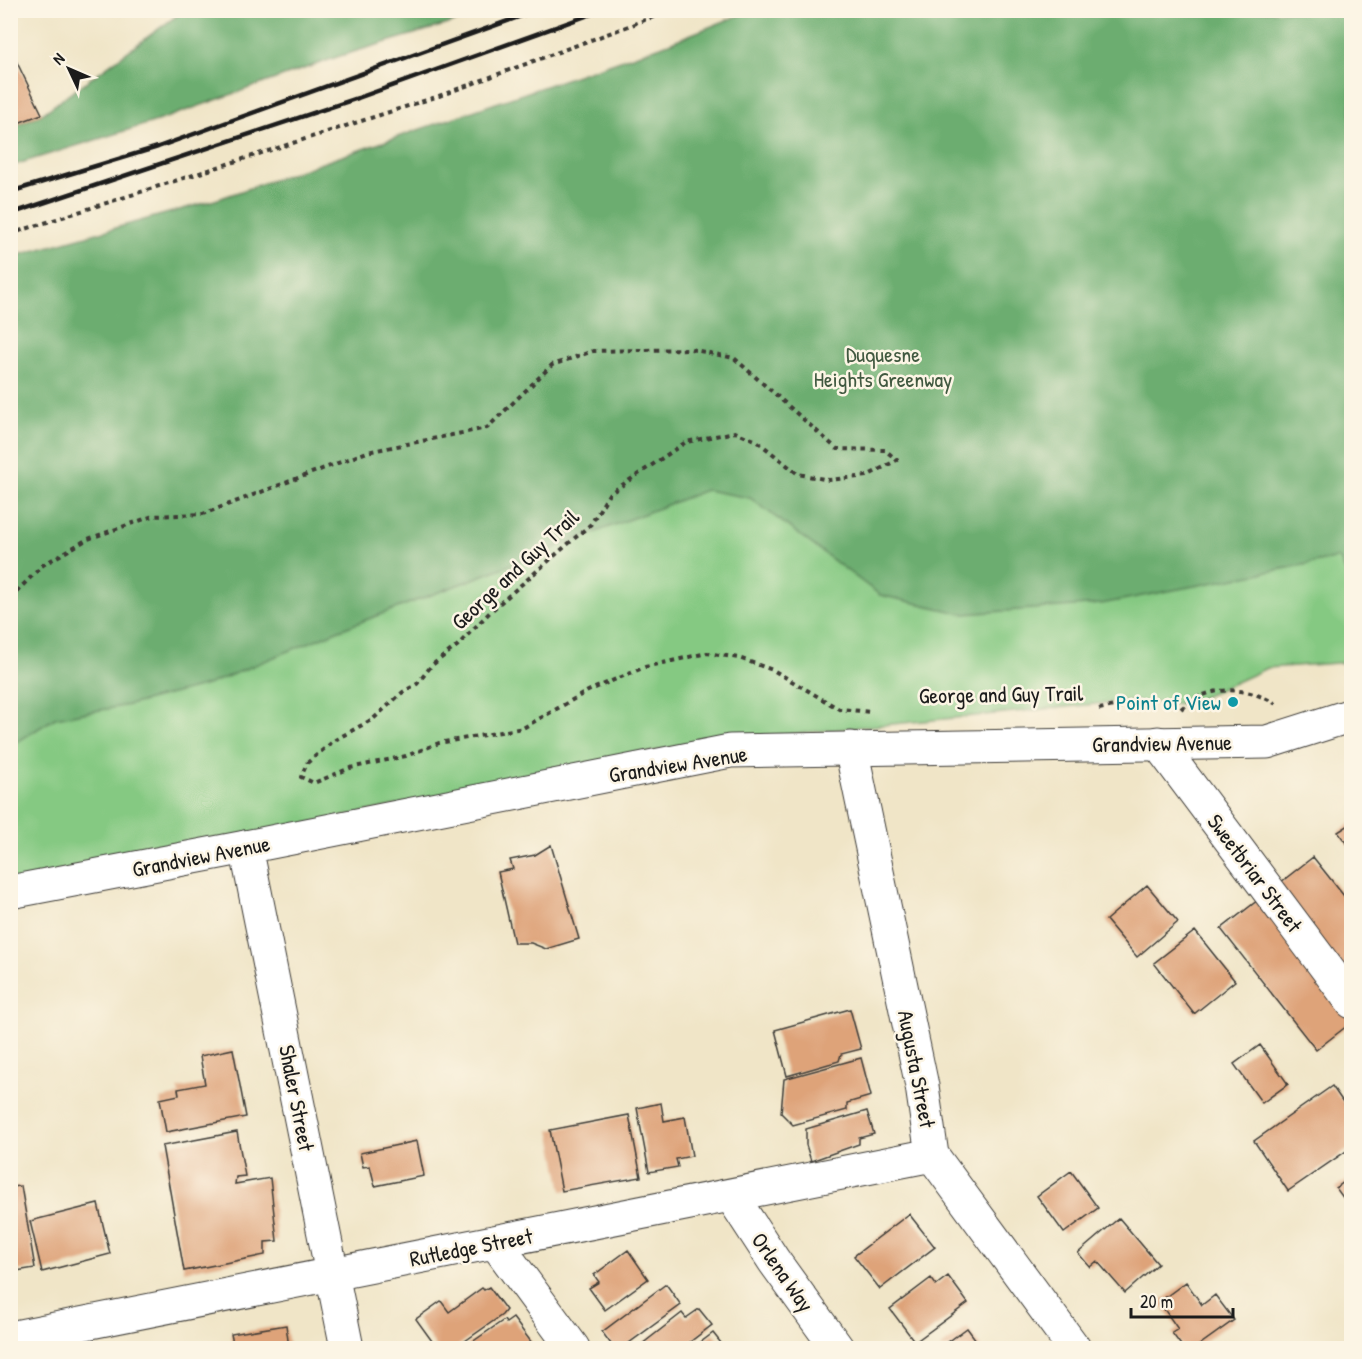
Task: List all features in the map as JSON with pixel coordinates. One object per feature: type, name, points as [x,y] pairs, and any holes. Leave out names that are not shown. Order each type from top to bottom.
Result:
[{"type":"street","name":"Grandview Avenue","points":[[10,892],[246,848],[730,752],[1267,742],[1352,715]]},
{"type":"street","name":"Sweetbriar Street","points":[[1158,743],[1352,1002]]},
{"type":"street","name":"Augusta Street","points":[[850,748],[922,1086],[932,1155],[1074,1348]]},
{"type":"street","name":"Shaler Street","points":[[246,848],[347,1348]]},
{"type":"street","name":"Rutledge Street","points":[[10,1338],[932,1155]]},
{"type":"street","name":"Orlena Way","points":[[731,1195],[774,1261],[837,1348]]},
{"type":"street","points":[[495,1242],[573,1348]]},
{"type":"path","points":[[10,234],[440,96],[672,10]]},
{"type":"path","name":"George and Guy Trail","points":[[10,598],[43,565],[88,539],[153,516],[203,514],[367,452],[487,428],[552,365],[593,351],[690,349],[734,358],[837,448],[885,450],[897,460],[867,476],[829,480],[798,474],[757,441],[735,432],[686,442],[609,494],[591,524],[491,611],[457,646],[432,665],[417,684],[403,692],[373,719],[328,745],[307,763],[301,777],[306,782],[314,783],[350,768],[406,756],[439,743],[523,728],[588,691],[645,668],[707,653],[739,657],[773,670],[839,709],[877,712]]},
{"type":"path","points":[[1179,711],[1192,699],[1216,692],[1238,690],[1260,694],[1282,708]]},
{"type":"path","name":"George and Guy Trail","points":[[1090,710],[1114,706],[1132,708]]},
{"type":"green space","points":[[183,11],[492,11],[340,56],[157,121],[11,166],[11,127],[42,114]]},
{"type":"green space","name":"Duquesne Heights Greenway","points":[[750,11],[1351,11],[1351,583],[1339,558],[1101,604],[964,614],[880,595],[750,498],[706,490],[337,631],[207,685],[129,705],[55,718],[11,746],[11,257],[215,200],[661,46]]},
{"type":"green space","name":"Duquesne Heights Greenway","points":[[1351,11],[1351,662],[1267,668],[1188,704],[1126,701],[690,744],[11,886],[10,285]]},
{"type":"building","points":[[10,48],[42,114],[10,126]]},
{"type":"building","points":[[1352,823],[1352,851],[1338,832]]},
{"type":"building","points":[[551,845],[579,939],[546,949],[531,943],[514,943],[498,872],[513,869],[510,860],[535,855]]},
{"type":"building","points":[[1313,857],[1352,906],[1352,1022],[1316,1050],[1221,929]]},
{"type":"building","points":[[1147,885],[1178,922],[1137,957],[1106,920]]},
{"type":"building","points":[[1195,931],[1235,981],[1194,1014],[1154,963]]},
{"type":"building","points":[[850,1009],[861,1049],[841,1054],[839,1061],[787,1076],[775,1030]]},
{"type":"building","points":[[1260,1045],[1288,1084],[1262,1103],[1234,1064]]},
{"type":"building","points":[[233,1049],[246,1117],[166,1132],[160,1099],[179,1095],[178,1089],[205,1084],[200,1056]]},
{"type":"building","points":[[861,1058],[871,1096],[847,1103],[847,1110],[793,1125],[781,1113],[784,1079]]},
{"type":"building","points":[[1332,1086],[1352,1115],[1352,1147],[1288,1191],[1254,1141]]},
{"type":"building","points":[[661,1103],[664,1121],[685,1117],[692,1156],[676,1159],[678,1167],[649,1172],[637,1108]]},
{"type":"building","points":[[867,1111],[874,1134],[859,1138],[859,1144],[811,1161],[806,1145],[806,1129]]},
{"type":"building","points":[[629,1115],[641,1177],[562,1191],[550,1130]]},
{"type":"building","points":[[237,1132],[245,1176],[236,1177],[235,1184],[270,1178],[277,1241],[265,1242],[265,1255],[184,1271],[162,1146]]},
{"type":"building","points":[[417,1141],[424,1176],[375,1186],[370,1166],[363,1167],[360,1153]]},
{"type":"building","points":[[1071,1171],[1098,1208],[1064,1233],[1037,1196]]},
{"type":"building","points":[[1352,1176],[1352,1210],[1336,1188]]},
{"type":"building","points":[[21,1186],[35,1268],[10,1272],[10,1187]]},
{"type":"building","points":[[98,1204],[110,1254],[42,1272],[30,1221]]},
{"type":"building","points":[[909,1214],[935,1247],[880,1289],[854,1256]]},
{"type":"building","points":[[1119,1218],[1158,1264],[1125,1293],[1097,1261],[1090,1267],[1078,1253]]},
{"type":"building","points":[[628,1250],[648,1279],[605,1310],[589,1288],[599,1282],[594,1275]]},
{"type":"building","points":[[948,1276],[968,1303],[915,1342],[890,1309],[931,1278],[936,1285]]},
{"type":"building","points":[[1186,1282],[1202,1305],[1215,1295],[1234,1320],[1195,1348],[1183,1348],[1172,1333],[1178,1329],[1159,1302]]},
{"type":"building","points":[[666,1284],[681,1305],[622,1348],[614,1348],[602,1332]]},
{"type":"building","points":[[489,1287],[506,1310],[502,1315],[455,1348],[437,1348],[416,1319],[441,1301],[449,1312],[482,1288],[484,1290]]},
{"type":"building","points":[[699,1309],[712,1325],[682,1348],[637,1348],[682,1313],[686,1318]]},
{"type":"building","points":[[513,1318],[532,1343],[524,1348],[465,1347],[504,1320],[506,1323]]},
{"type":"building","points":[[286,1325],[289,1348],[234,1348],[231,1334]]},
{"type":"building","points":[[967,1328],[982,1348],[940,1348]]},
{"type":"building","points":[[713,1333],[725,1348],[693,1348]]},
{"type":"railway","points":[[10,192],[158,147],[538,10]]},
{"type":"railway","points":[[10,214],[358,98],[603,10]]},
{"type":"place","name":"Point of View","points":[[1233,702]]}]
